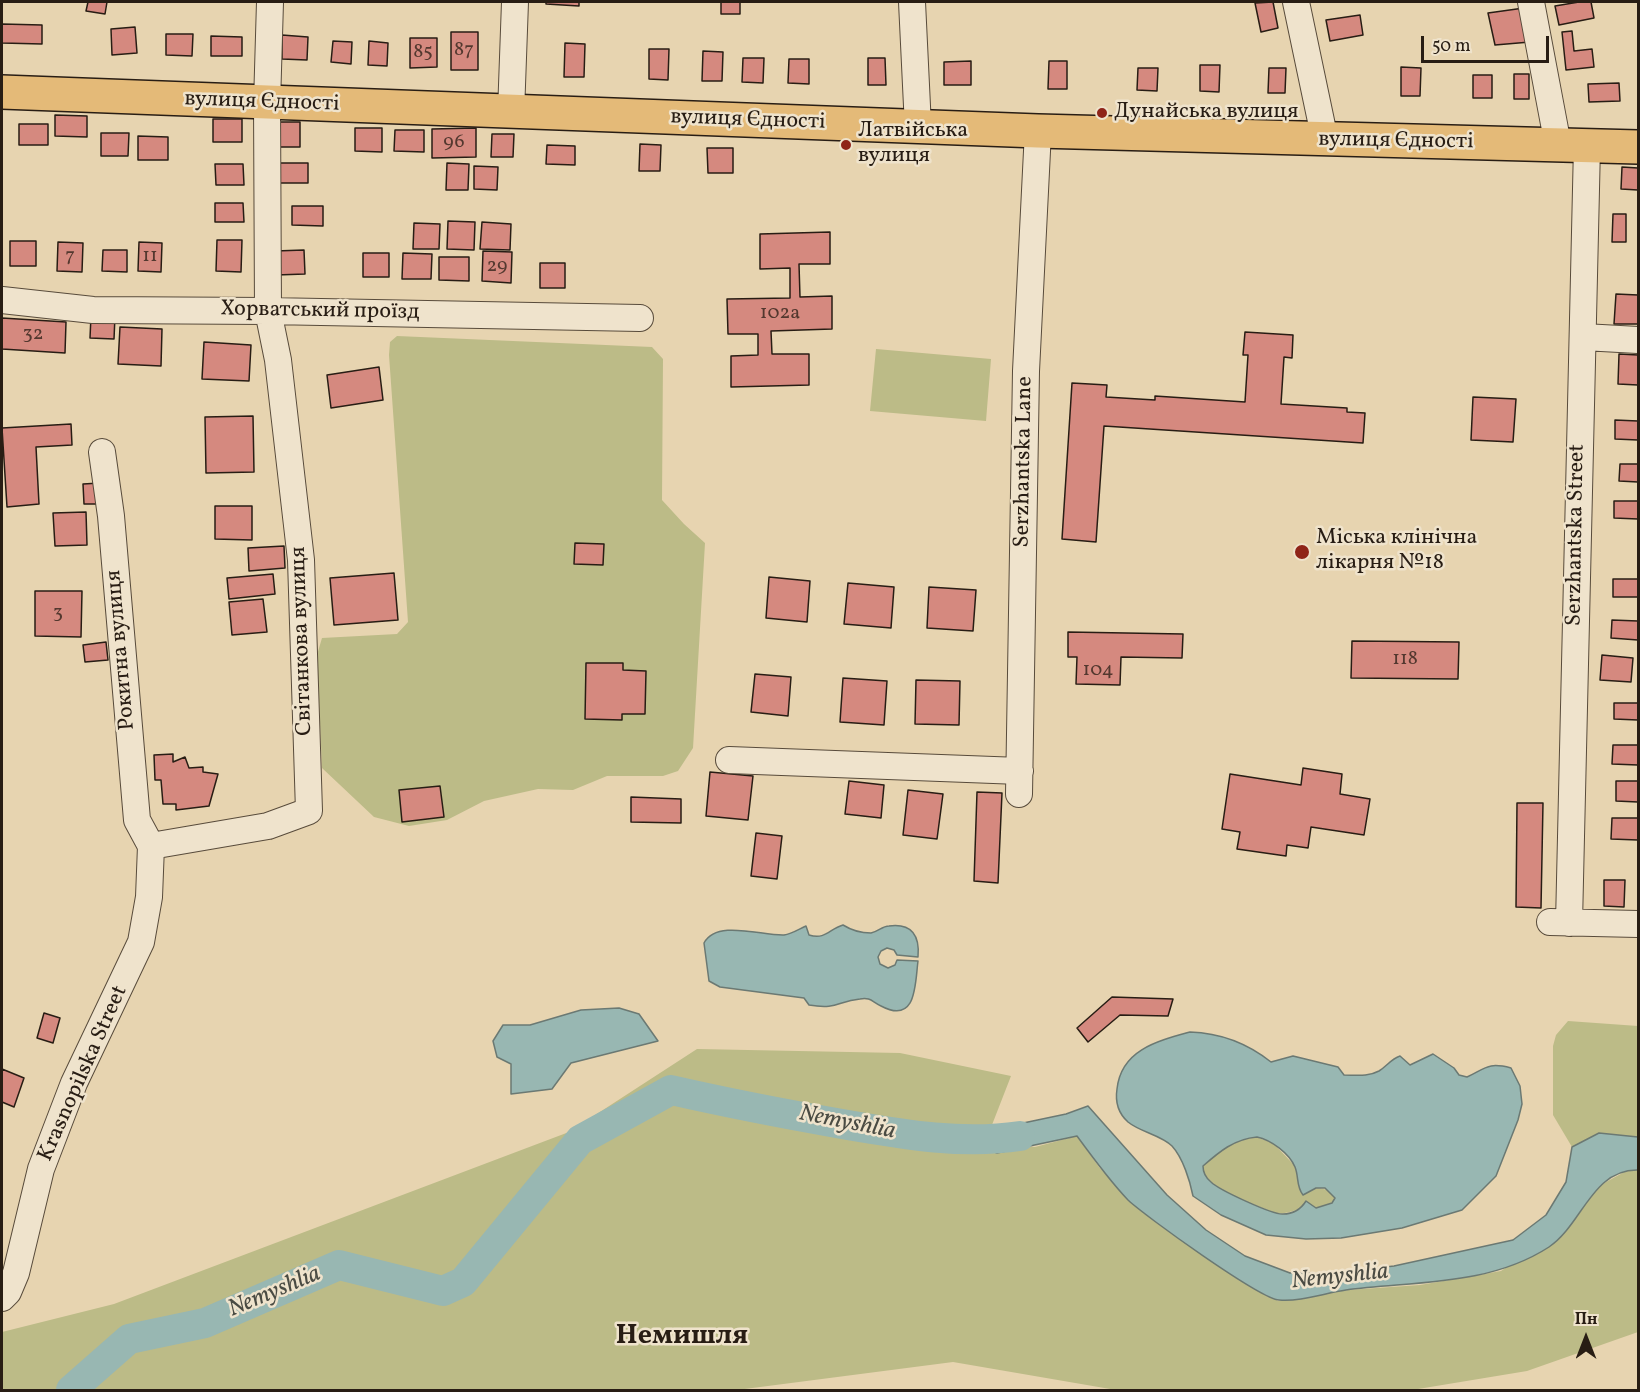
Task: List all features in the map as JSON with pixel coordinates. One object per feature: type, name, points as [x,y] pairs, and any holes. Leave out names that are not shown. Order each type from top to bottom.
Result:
[{"type":"main road","name":"вулиця Єдності","points":[[2,92],[267,104],[918,127],[1638,147]]},
{"type":"street","points":[[268,311],[267,104],[270,2]]},
{"type":"street","points":[[511,113],[515,2]]},
{"type":"street","points":[[912,2],[918,127]]},
{"type":"street","points":[[1296,2],[1325,140]]},
{"type":"street","name":"Serzhantska Street","points":[[1531,2],[1573,146],[1583,337],[1560,922],[1638,924]]},
{"type":"street","name":"Serzhantska Lane","points":[[729,760],[1020,782],[1026,371],[1038,131]]},
{"type":"street","name":"Хорватський проїзд","points":[[2,300],[93,310],[640,318]]},
{"type":"street","name":"Світанкова вулиця","points":[[151,846],[268,826],[309,811],[301,560],[279,360],[268,311]]},
{"type":"street","points":[[1583,337],[1638,340]]},
{"type":"street","name":"Рокитна вулиця","points":[[102,452],[111,516],[137,820],[151,846]]},
{"type":"street","name":"Krasnopilska Street","points":[[2,1298],[8,1292],[16,1274],[42,1169],[74,1083],[141,942],[149,897],[151,846]]},
{"type":"shaded area","points":[[397,336],[652,347],[663,359],[662,500],[705,543],[693,748],[678,771],[663,776],[607,776],[573,790],[538,789],[484,801],[447,820],[409,826],[374,817],[322,768],[317,655],[322,638],[397,634],[408,622],[389,355],[390,342]]},
{"type":"shaded area","points":[[876,349],[991,359],[986,421],[870,411]]},
{"type":"shaded area","points":[[1568,1021],[1638,1026],[1638,1137],[1599,1133],[1572,1147],[1553,1115],[1553,1046],[1556,1035]]},
{"type":"shaded area","points":[[697,1049],[900,1053],[1011,1076],[990,1130],[974,1145],[1035,1147],[1077,1136],[1099,1167],[1130,1201],[1278,1301],[1348,1290],[1420,1285],[1501,1271],[1577,1217],[1597,1187],[1628,1170],[1638,1170],[1638,1332],[1527,1371],[1412,1390],[1116,1390],[953,1362],[737,1390],[2,1390],[2,1332],[114,1304],[569,1132]]},
{"type":"shaded area","points":[[1256,1137],[1273,1143],[1316,1188],[1330,1190],[1335,1198],[1332,1202],[1321,1207],[1274,1213],[1232,1195],[1211,1182],[1202,1166],[1233,1143]]},
{"type":"water","points":[[843,925],[867,933],[887,926],[897,926],[909,929],[913,933],[918,943],[918,957],[897,955],[894,950],[887,948],[881,951],[878,957],[880,964],[888,968],[895,965],[897,960],[918,961],[912,999],[908,1006],[902,1010],[893,1010],[869,999],[852,1000],[832,1006],[809,1005],[804,998],[720,987],[709,981],[704,943],[710,936],[719,932],[741,930],[784,935],[806,926],[809,935],[820,936]]},
{"type":"water","points":[[619,1008],[639,1014],[658,1041],[571,1063],[552,1089],[511,1094],[511,1064],[497,1057],[493,1041],[503,1025],[530,1025],[581,1010]]},
{"type":"water","points":[[1190,1032],[1212,1034],[1243,1044],[1271,1062],[1293,1056],[1338,1067],[1344,1075],[1375,1073],[1400,1056],[1410,1065],[1433,1054],[1454,1068],[1459,1075],[1467,1077],[1488,1067],[1503,1066],[1511,1068],[1520,1086],[1522,1104],[1496,1176],[1462,1210],[1402,1228],[1341,1238],[1306,1239],[1266,1235],[1221,1215],[1193,1196],[1183,1163],[1172,1146],[1128,1122],[1120,1111],[1116,1098],[1120,1076],[1125,1065],[1143,1049]],"holes":[[[1257,1137],[1279,1148],[1292,1162],[1303,1195],[1316,1188],[1325,1188],[1335,1198],[1332,1203],[1316,1208],[1306,1201],[1294,1212],[1277,1213],[1235,1196],[1216,1186],[1206,1177],[1203,1166],[1221,1151],[1241,1140]]]},
{"type":"water","points":[[1088,1106],[1167,1195],[1206,1230],[1245,1256],[1290,1273],[1335,1273],[1394,1266],[1513,1240],[1546,1215],[1566,1182],[1572,1147],[1599,1133],[1638,1137],[1638,1170],[1622,1172],[1598,1188],[1570,1226],[1549,1247],[1526,1260],[1502,1269],[1451,1280],[1346,1290],[1304,1299],[1279,1300],[1227,1272],[1139,1209],[1114,1185],[1077,1136],[997,1153],[974,1145],[990,1130],[1066,1114]]},
{"type":"building","points":[[88,2],[107,2],[105,14],[86,11]]},
{"type":"building","points":[[546,2],[579,2],[579,6],[546,4]]},
{"type":"building","points":[[721,2],[740,2],[740,14],[721,14]]},
{"type":"building","points":[[1273,2],[1278,28],[1261,32],[1255,3]]},
{"type":"building","points":[[1591,2],[1594,18],[1559,25],[1555,6]]},
{"type":"building","points":[[1524,8],[1530,42],[1495,45],[1488,13]]},
{"type":"building","points":[[1360,15],[1363,35],[1330,41],[1326,20]]},
{"type":"building","points":[[2,24],[42,25],[42,44],[2,43]]},
{"type":"building","points":[[135,27],[137,53],[112,55],[111,29]]},
{"type":"building","points":[[1572,31],[1574,51],[1592,49],[1594,67],[1566,70],[1562,32]]},
{"type":"building","points":[[451,32],[478,32],[478,70],[451,70]]},
{"type":"building","points":[[166,34],[193,34],[192,56],[166,55]]},
{"type":"building","points":[[282,35],[308,37],[307,60],[282,59]]},
{"type":"building","points":[[211,36],[242,37],[242,56],[211,56]]},
{"type":"building","points":[[410,38],[437,38],[437,67],[410,68]]},
{"type":"building","points":[[333,41],[352,42],[351,64],[331,62]]},
{"type":"building","points":[[369,41],[388,43],[387,66],[368,65]]},
{"type":"building","points":[[565,43],[585,44],[584,77],[564,77]]},
{"type":"building","points":[[649,49],[669,49],[668,80],[649,79]]},
{"type":"building","points":[[703,51],[723,52],[722,81],[702,81]]},
{"type":"building","points":[[743,58],[764,58],[763,83],[742,82]]},
{"type":"building","points":[[868,58],[885,58],[886,85],[868,85]]},
{"type":"building","points":[[789,59],[809,59],[809,84],[788,83]]},
{"type":"building","points":[[971,61],[971,85],[944,85],[944,62]]},
{"type":"building","points":[[1049,61],[1067,61],[1067,89],[1048,89]]},
{"type":"building","points":[[1200,65],[1220,65],[1219,92],[1200,91]]},
{"type":"building","points":[[1401,67],[1421,68],[1420,96],[1401,96]]},
{"type":"building","points":[[1138,68],[1158,68],[1157,91],[1137,90]]},
{"type":"building","points":[[1269,68],[1286,68],[1285,93],[1268,93]]},
{"type":"building","points":[[1514,74],[1529,74],[1529,99],[1514,99]]},
{"type":"building","points":[[1473,75],[1492,75],[1492,98],[1473,98]]},
{"type":"building","points":[[1619,83],[1620,101],[1589,102],[1588,84]]},
{"type":"building","points":[[55,115],[87,116],[87,137],[55,136]]},
{"type":"building","points":[[213,119],[242,119],[242,142],[213,142]]},
{"type":"building","points":[[274,122],[300,122],[300,147],[275,147]]},
{"type":"building","points":[[19,124],[48,124],[48,145],[19,145]]},
{"type":"building","points":[[355,128],[382,128],[382,152],[355,151]]},
{"type":"building","points":[[476,128],[476,157],[432,158],[432,129]]},
{"type":"building","points":[[395,130],[424,130],[424,152],[394,151]]},
{"type":"building","points":[[101,133],[129,133],[128,156],[101,156]]},
{"type":"building","points":[[492,134],[514,134],[513,157],[491,157]]},
{"type":"building","points":[[138,136],[168,137],[168,160],[138,160]]},
{"type":"building","points":[[640,144],[661,145],[660,171],[639,171]]},
{"type":"building","points":[[547,145],[575,146],[575,165],[546,164]]},
{"type":"building","points":[[707,148],[733,148],[733,173],[708,173]]},
{"type":"building","points":[[278,163],[308,163],[308,183],[278,183]]},
{"type":"building","points":[[447,163],[469,164],[468,190],[446,190]]},
{"type":"building","points":[[215,164],[243,164],[244,185],[216,185]]},
{"type":"building","points":[[474,166],[498,167],[497,190],[474,189]]},
{"type":"building","points":[[1622,167],[1638,168],[1638,190],[1621,189]]},
{"type":"building","points":[[215,203],[243,203],[244,222],[215,222]]},
{"type":"building","points":[[292,206],[323,206],[323,226],[292,225]]},
{"type":"building","points":[[1613,214],[1626,214],[1626,242],[1612,242]]},
{"type":"building","points":[[448,221],[475,222],[474,250],[447,249]]},
{"type":"building","points":[[482,222],[511,224],[510,250],[480,249]]},
{"type":"building","points":[[414,223],[440,224],[439,249],[413,249]]},
{"type":"building","points":[[830,232],[830,264],[799,264],[800,297],[832,296],[832,329],[771,331],[772,354],[809,354],[809,385],[731,387],[731,356],[758,355],[758,334],[728,334],[727,299],[790,298],[790,268],[760,269],[760,234]]},
{"type":"building","points":[[217,240],[242,240],[241,272],[216,271]]},
{"type":"building","points":[[10,241],[36,241],[36,266],[10,266]]},
{"type":"building","points":[[58,242],[83,243],[82,272],[57,271]]},
{"type":"building","points":[[139,242],[162,243],[161,272],[138,271]]},
{"type":"building","points":[[103,250],[127,250],[127,272],[102,271]]},
{"type":"building","points":[[304,250],[305,274],[276,275],[275,251]]},
{"type":"building","points":[[483,251],[512,252],[511,283],[482,281]]},
{"type":"building","points":[[363,253],[389,253],[389,277],[363,277]]},
{"type":"building","points":[[403,253],[432,254],[431,279],[402,279]]},
{"type":"building","points":[[439,257],[469,257],[469,281],[439,280]]},
{"type":"building","points":[[540,263],[565,263],[565,288],[540,288]]},
{"type":"building","points":[[1616,294],[1638,295],[1638,324],[1614,324]]},
{"type":"building","points":[[91,316],[115,316],[114,339],[90,338]]},
{"type":"building","points":[[2,318],[66,322],[65,353],[2,349]]},
{"type":"building","points":[[120,327],[162,329],[161,366],[118,364]]},
{"type":"building","points":[[1245,332],[1293,335],[1292,358],[1284,357],[1281,404],[1347,408],[1347,412],[1365,413],[1363,443],[1104,426],[1096,542],[1062,539],[1072,383],[1107,385],[1106,397],[1155,400],[1155,396],[1245,402],[1248,355],[1243,355]]},
{"type":"building","points":[[204,342],[251,345],[249,381],[202,379]]},
{"type":"building","points":[[1619,354],[1638,355],[1638,385],[1618,384]]},
{"type":"building","points":[[379,367],[383,400],[331,408],[327,375]]},
{"type":"building","points":[[1473,397],[1516,399],[1513,442],[1471,440]]},
{"type":"building","points":[[253,416],[254,472],[206,473],[205,417]]},
{"type":"building","points":[[1615,420],[1638,421],[1638,440],[1615,439]]},
{"type":"building","points":[[71,424],[72,445],[36,447],[39,504],[7,507],[2,428]]},
{"type":"building","points":[[1620,464],[1638,464],[1638,482],[1619,481]]},
{"type":"building","points":[[100,483],[101,504],[84,504],[83,484]]},
{"type":"building","points":[[1614,501],[1638,501],[1638,519],[1614,518]]},
{"type":"building","points":[[215,506],[252,506],[252,540],[215,539]]},
{"type":"building","points":[[86,512],[87,545],[55,546],[53,513]]},
{"type":"building","points":[[575,543],[604,544],[603,565],[574,564]]},
{"type":"building","points":[[284,546],[285,568],[249,571],[248,548]]},
{"type":"building","points":[[394,573],[398,620],[334,625],[330,578]]},
{"type":"building","points":[[273,574],[275,594],[229,599],[227,578]]},
{"type":"building","points":[[769,577],[810,581],[807,622],[766,618]]},
{"type":"building","points":[[1613,579],[1638,579],[1638,597],[1613,597]]},
{"type":"building","points":[[848,583],[894,587],[891,628],[844,624]]},
{"type":"building","points":[[929,587],[976,590],[973,631],[927,628]]},
{"type":"building","points":[[35,591],[82,591],[81,637],[35,636]]},
{"type":"building","points":[[263,599],[267,632],[232,635],[229,602]]},
{"type":"building","points":[[1612,620],[1638,621],[1638,640],[1611,638]]},
{"type":"building","points":[[1068,632],[1183,634],[1182,658],[1121,657],[1120,685],[1076,684],[1077,657],[1068,657]]},
{"type":"building","points":[[1352,641],[1459,642],[1458,679],[1351,678]]},
{"type":"building","points":[[106,642],[108,660],[85,662],[83,645]]},
{"type":"building","points":[[1602,655],[1633,658],[1631,682],[1600,680]]},
{"type":"building","points":[[586,663],[623,663],[623,670],[646,671],[645,714],[622,714],[622,720],[585,719]]},
{"type":"building","points":[[755,674],[791,677],[788,716],[751,712]]},
{"type":"building","points":[[843,678],[887,681],[884,725],[840,722]]},
{"type":"building","points":[[916,680],[960,681],[959,725],[915,724]]},
{"type":"building","points":[[1614,703],[1638,703],[1638,720],[1614,719]]},
{"type":"building","points":[[1613,745],[1638,745],[1638,765],[1612,764]]},
{"type":"building","points":[[173,754],[173,762],[185,757],[189,768],[203,767],[203,772],[218,774],[209,806],[176,810],[176,804],[163,804],[161,780],[155,780],[154,755]]},
{"type":"building","points":[[1303,768],[1342,774],[1340,794],[1370,799],[1364,835],[1311,827],[1308,848],[1287,845],[1286,856],[1237,849],[1240,832],[1222,829],[1230,774],[1301,785]]},
{"type":"building","points":[[710,772],[753,776],[748,820],[706,816]]},
{"type":"building","points":[[849,781],[884,785],[881,818],[845,814]]},
{"type":"building","points":[[1616,781],[1638,781],[1638,802],[1616,801]]},
{"type":"building","points":[[440,786],[444,817],[402,822],[399,790]]},
{"type":"building","points":[[908,790],[943,794],[937,839],[903,835]]},
{"type":"building","points":[[977,792],[1002,793],[998,883],[974,881]]},
{"type":"building","points":[[631,797],[681,799],[681,823],[631,822]]},
{"type":"building","points":[[1517,803],[1543,803],[1541,908],[1516,907]]},
{"type":"building","points":[[1612,818],[1638,818],[1638,840],[1611,839]]},
{"type":"building","points":[[756,833],[782,836],[777,879],[751,876]]},
{"type":"building","points":[[1604,880],[1625,880],[1624,907],[1604,906]]},
{"type":"building","points":[[1112,997],[1173,999],[1168,1016],[1120,1015],[1088,1042],[1077,1028]]},
{"type":"building","points":[[44,1013],[60,1018],[53,1043],[37,1038]]},
{"type":"building","points":[[2,1069],[24,1078],[14,1107],[2,1102]]},
{"type":"waterway","name":"Nemyshlia","points":[[71,1390],[129,1339],[205,1323],[339,1265],[443,1291],[463,1282],[580,1140],[671,1090],[735,1104],[909,1135],[953,1139],[1020,1136]]},
{"type":"place","name":"Дунайська вулиця","points":[[1102,113]]},
{"type":"place","name":"Латвійська вулиця","points":[[846,145]]},
{"type":"place","name":"Міська клінічна лікарня №18","points":[[1302,552]]},
{"type":"district","name":"Немишля","points":[[682,1338]]}]
